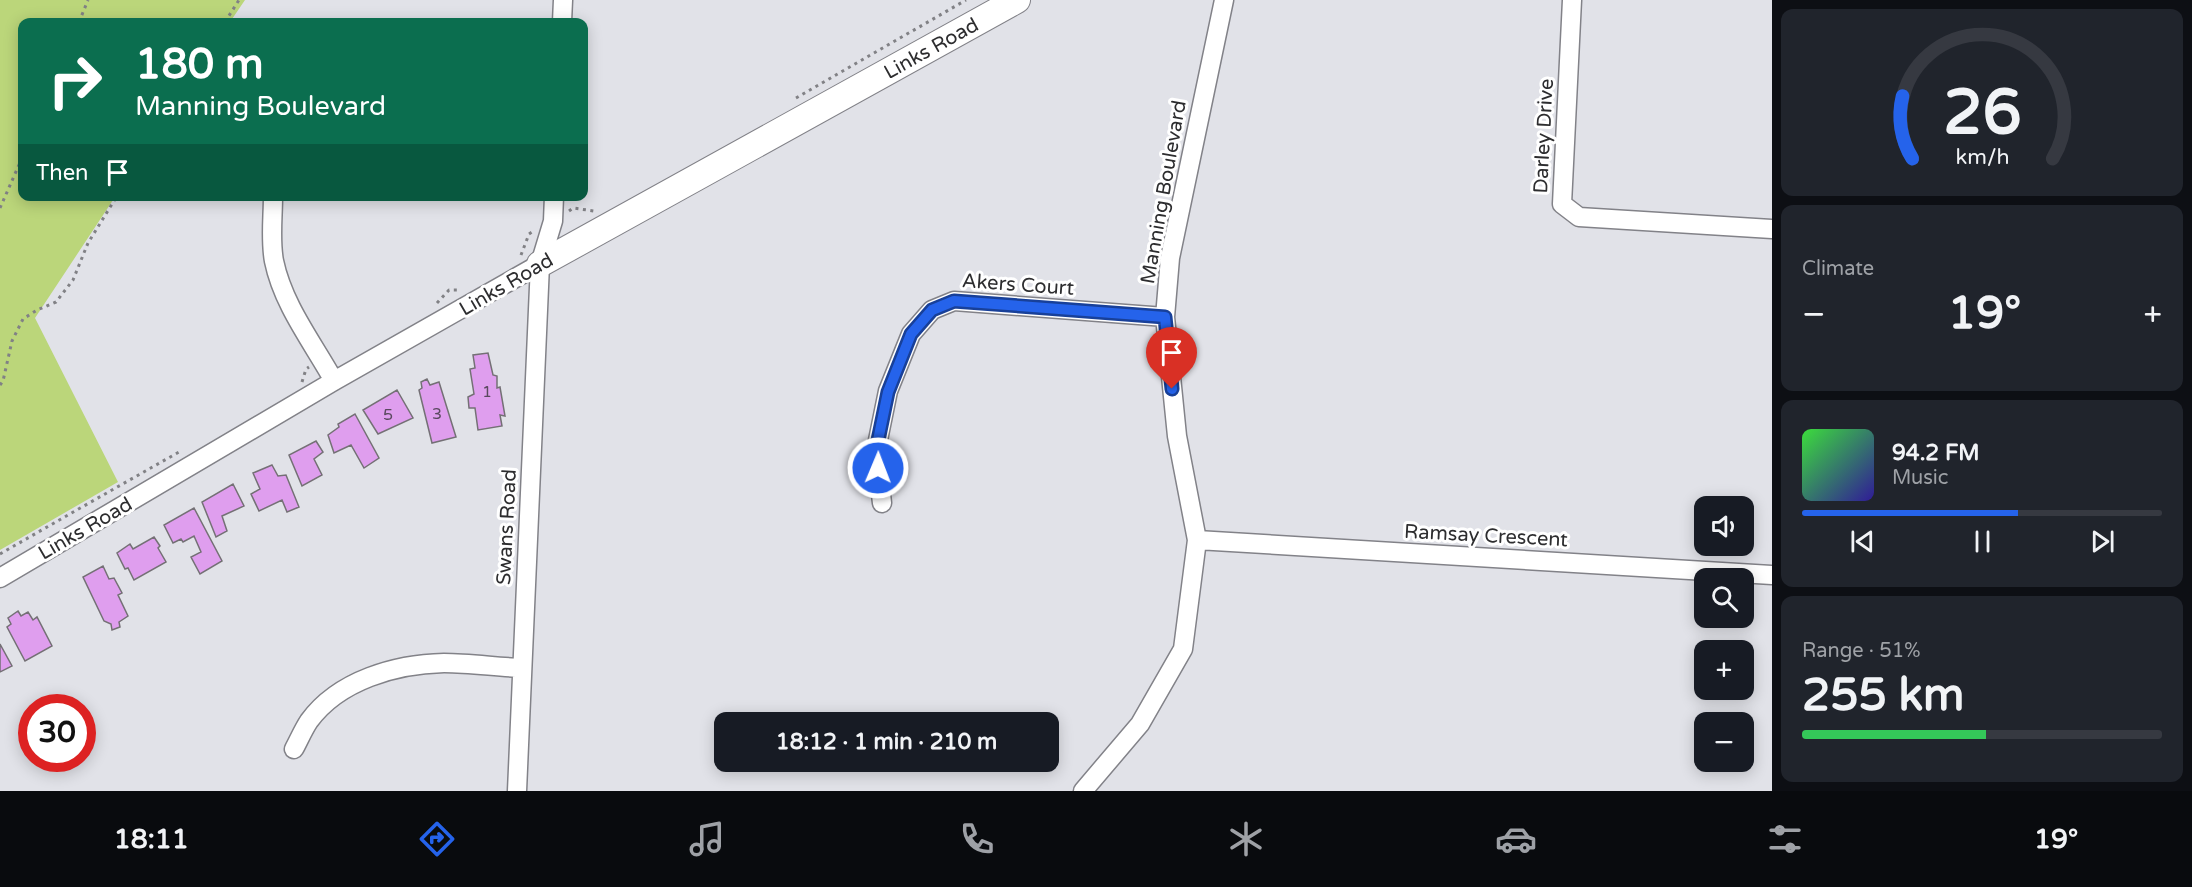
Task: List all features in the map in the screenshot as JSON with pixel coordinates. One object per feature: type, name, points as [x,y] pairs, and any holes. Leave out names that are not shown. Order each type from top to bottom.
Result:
[{"type":"street","points":[[562,18],[563,0]]},
{"type":"street","name":"Links Road","points":[[0,578],[334,381],[540,264],[1017,0]]},
{"type":"street","name":"Manning Boulevard","points":[[1083,791],[1140,724],[1183,649],[1197,540],[1178,436],[1165,317],[1170,258],[1224,0]]},
{"type":"street","name":"Darley Drive","points":[[1572,0],[1562,204],[1579,217],[1772,229]]},
{"type":"street","points":[[273,201],[272,238],[274,261],[280,285],[334,381]]},
{"type":"street","name":"Swans Road","points":[[516,791],[540,264],[553,221],[554,201]]},
{"type":"street","name":"Akers Court","points":[[882,503],[876,450],[888,392],[911,334],[932,310],[954,301],[1165,317]]},
{"type":"street","name":"Ramsay Crescent","points":[[1197,540],[1772,575]]},
{"type":"street","points":[[294,749],[310,721],[335,695],[368,677],[406,667],[443,663],[522,668]]},
{"type":"path","points":[[81,18],[88,0]]},
{"type":"path","points":[[228,18],[239,0]]},
{"type":"path","points":[[792,100],[966,0]]},
{"type":"path","points":[[0,208],[18,167]]},
{"type":"path","points":[[0,385],[3,381],[12,341],[23,319],[56,302],[73,280],[88,243],[114,201]]},
{"type":"path","points":[[553,221],[573,208],[597,212]]},
{"type":"green space","points":[[0,0],[245,0],[233,18],[18,18],[18,201],[112,201],[35,318],[118,482],[0,550]]},
{"type":"building","points":[[488,353],[493,375],[497,376],[497,388],[500,387],[505,416],[500,415],[502,426],[478,430],[475,408],[469,408],[468,397],[474,394],[470,369],[475,368],[473,355]]},
{"type":"building","points":[[427,379],[430,385],[439,382],[456,437],[432,443],[419,390],[422,388],[421,382]]},
{"type":"building","points":[[397,390],[413,418],[378,434],[363,410]]},
{"type":"building","points":[[355,414],[379,458],[364,468],[351,445],[334,453],[328,435],[339,427],[338,424]]},
{"type":"building","points":[[316,441],[323,452],[314,459],[322,475],[302,486],[289,455]]},
{"type":"building","points":[[272,465],[278,476],[286,475],[299,507],[287,512],[282,500],[259,511],[251,494],[260,489],[253,473]]},
{"type":"building","points":[[233,484],[244,506],[222,516],[227,531],[216,537],[202,502]]},
{"type":"building","points":[[194,508],[222,561],[200,574],[191,557],[201,552],[194,536],[183,542],[181,539],[173,543],[164,525]]},
{"type":"building","points":[[154,537],[166,562],[134,580],[117,553],[130,544],[133,549]]},
{"type":"building","points":[[103,566],[109,579],[114,578],[122,593],[118,595],[128,616],[119,622],[120,627],[112,630],[111,624],[104,621],[83,577]]},
{"type":"building","points":[[18,611],[21,616],[28,612],[33,620],[37,617],[52,646],[25,661],[7,627],[11,624],[8,618]]},
{"type":"building","points":[[0,644],[12,666],[0,672]]},
{"type":"route","points":[[878,468],[876,450],[888,392],[911,334],[932,310],[954,301],[1165,317],[1172,389]]}]
